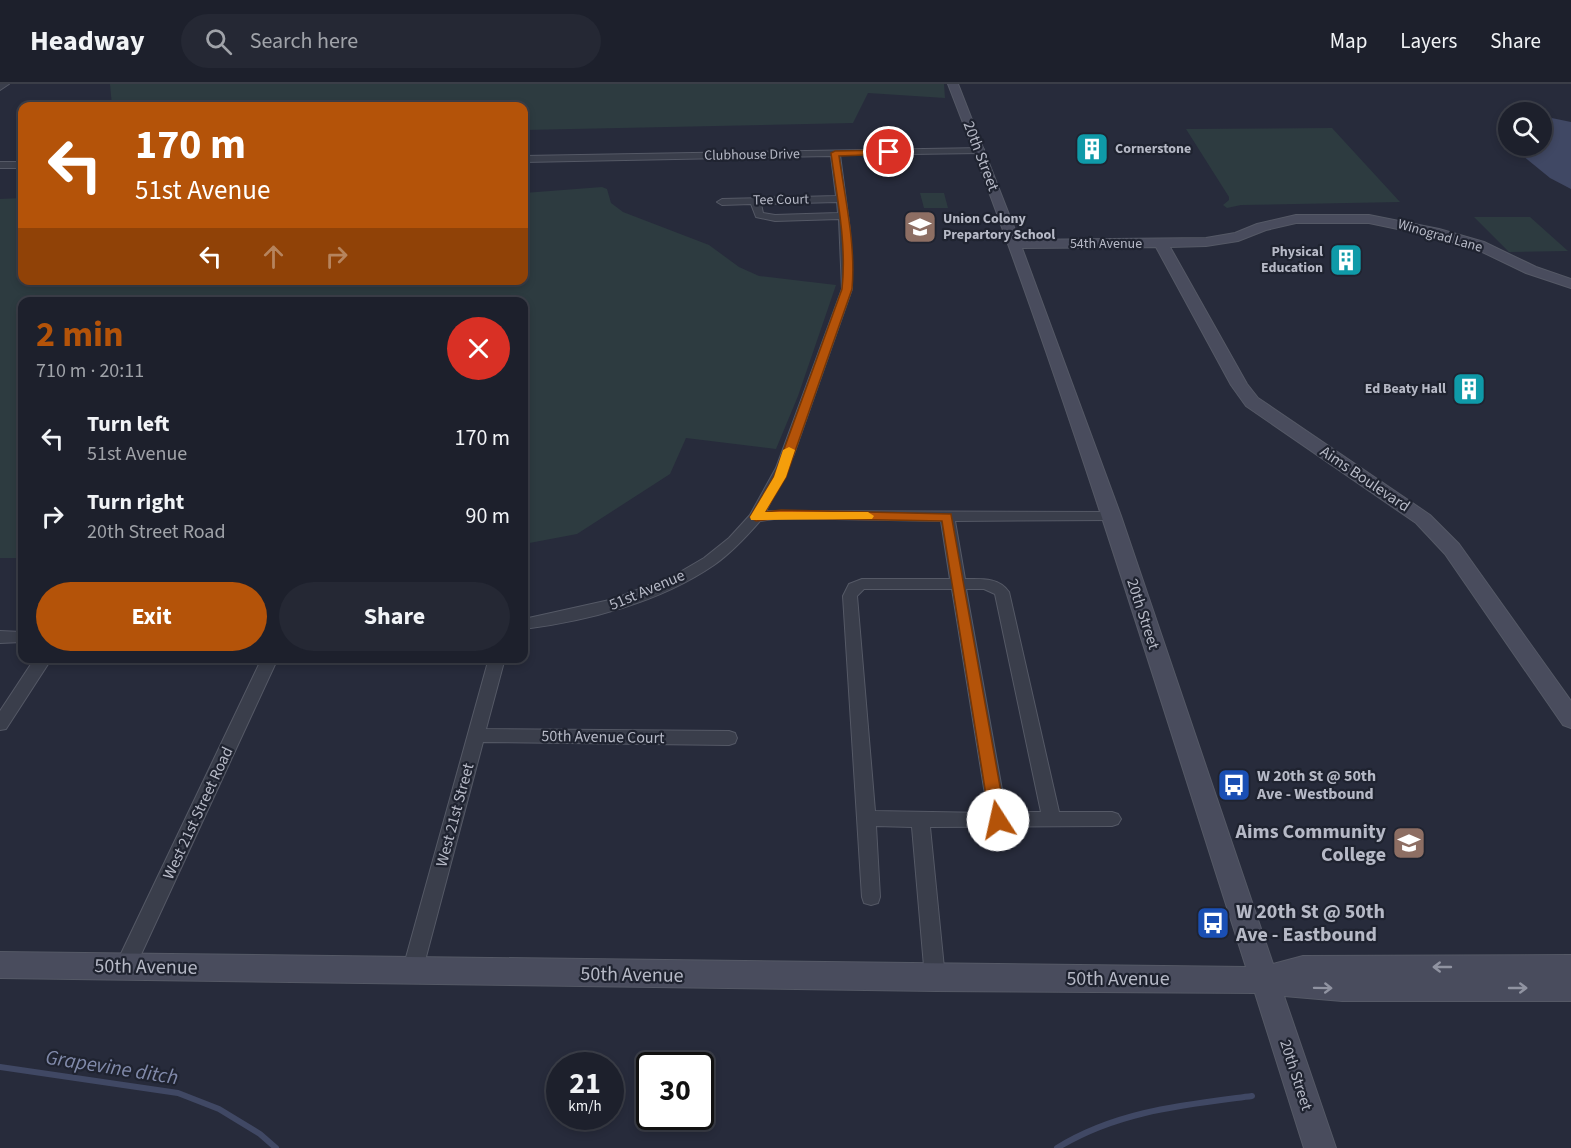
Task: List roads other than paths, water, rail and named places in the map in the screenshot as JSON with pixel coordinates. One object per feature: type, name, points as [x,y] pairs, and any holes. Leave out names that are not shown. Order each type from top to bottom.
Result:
[{"type":"street","points":[[0,88],[5,84]]},
{"type":"street","name":"20th Street","points":[[953,84],[980,150],[1111,516],[1320,1148]]},
{"type":"street","name":"Clubhouse Drive","points":[[528,159],[980,150]]},
{"type":"street","name":"51st Avenue","points":[[528,623],[575,616],[616,605],[658,589],[691,572],[725,549],[756,517],[780,477],[847,289],[848,275],[835,153]]},
{"type":"street","points":[[0,165],[18,165]]},
{"type":"street","name":"Tee Court","points":[[722,202],[840,199]]},
{"type":"street","points":[[755,201],[759,215],[776,218],[842,216]]},
{"type":"street","name":"Winograd Lane","points":[[1162,244],[1216,241],[1238,237],[1262,227],[1296,219],[1369,219],[1439,232],[1571,284]]},
{"type":"street","name":"54th Avenue","points":[[1014,244],[1162,244]]},
{"type":"street","name":"Aims Boulevard","points":[[1162,244],[1239,385],[1252,402],[1423,519],[1452,549],[1571,719]]},
{"type":"street","points":[[756,517],[781,514],[947,517],[1111,516]]},
{"type":"street","points":[[947,517],[998,820]]},
{"type":"street","points":[[871,897],[850,596],[854,588],[862,584],[984,584],[995,586],[1002,592],[1052,820]]},
{"type":"street","points":[[0,637],[18,637]]},
{"type":"street","points":[[0,724],[41,663]]},
{"type":"street","name":"West 21st Street Road","points":[[125,967],[268,663]]},
{"type":"street","name":"West 21st Street","points":[[412,972],[497,663]]},
{"type":"street","name":"50th Avenue Court","points":[[477,735],[729,738]]},
{"type":"street","points":[[867,818],[1112,819]]},
{"type":"street","points":[[920,820],[936,978]]},
{"type":"street","name":"50th Avenue","points":[[0,965],[412,972],[1265,980],[1311,987],[1571,987]]},
{"type":"street","name":"50th Avenue","points":[[1265,980],[1303,969],[1571,968]]},
{"type":"water","points":[[1552,118],[1571,122],[1571,189],[1550,178],[1523,156],[1552,156]]},
{"type":"waterway","name":"Grapevine ditch","points":[[0,1067],[178,1093],[219,1109],[260,1134],[276,1148]]},
{"type":"waterway","name":"Grapevine ditch","points":[[1057,1148],[1103,1126],[1127,1118],[1176,1107],[1252,1096]]},
{"type":"place","name":"Cornerstone","points":[[1092,149]]},
{"type":"place","name":"Union Colony Prepartory School","points":[[920,227]]},
{"type":"place","name":"Physical Education","points":[[1346,260]]},
{"type":"place","name":"Ed Beaty Hall","points":[[1469,389]]},
{"type":"place","name":"W 20th St @ 50th Ave - Westbound","points":[[1234,785]]},
{"type":"place","name":"Aims Community College","points":[[1409,843]]},
{"type":"place","name":"W 20th St @ 50th Ave - Eastbound","points":[[1213,923]]}]
